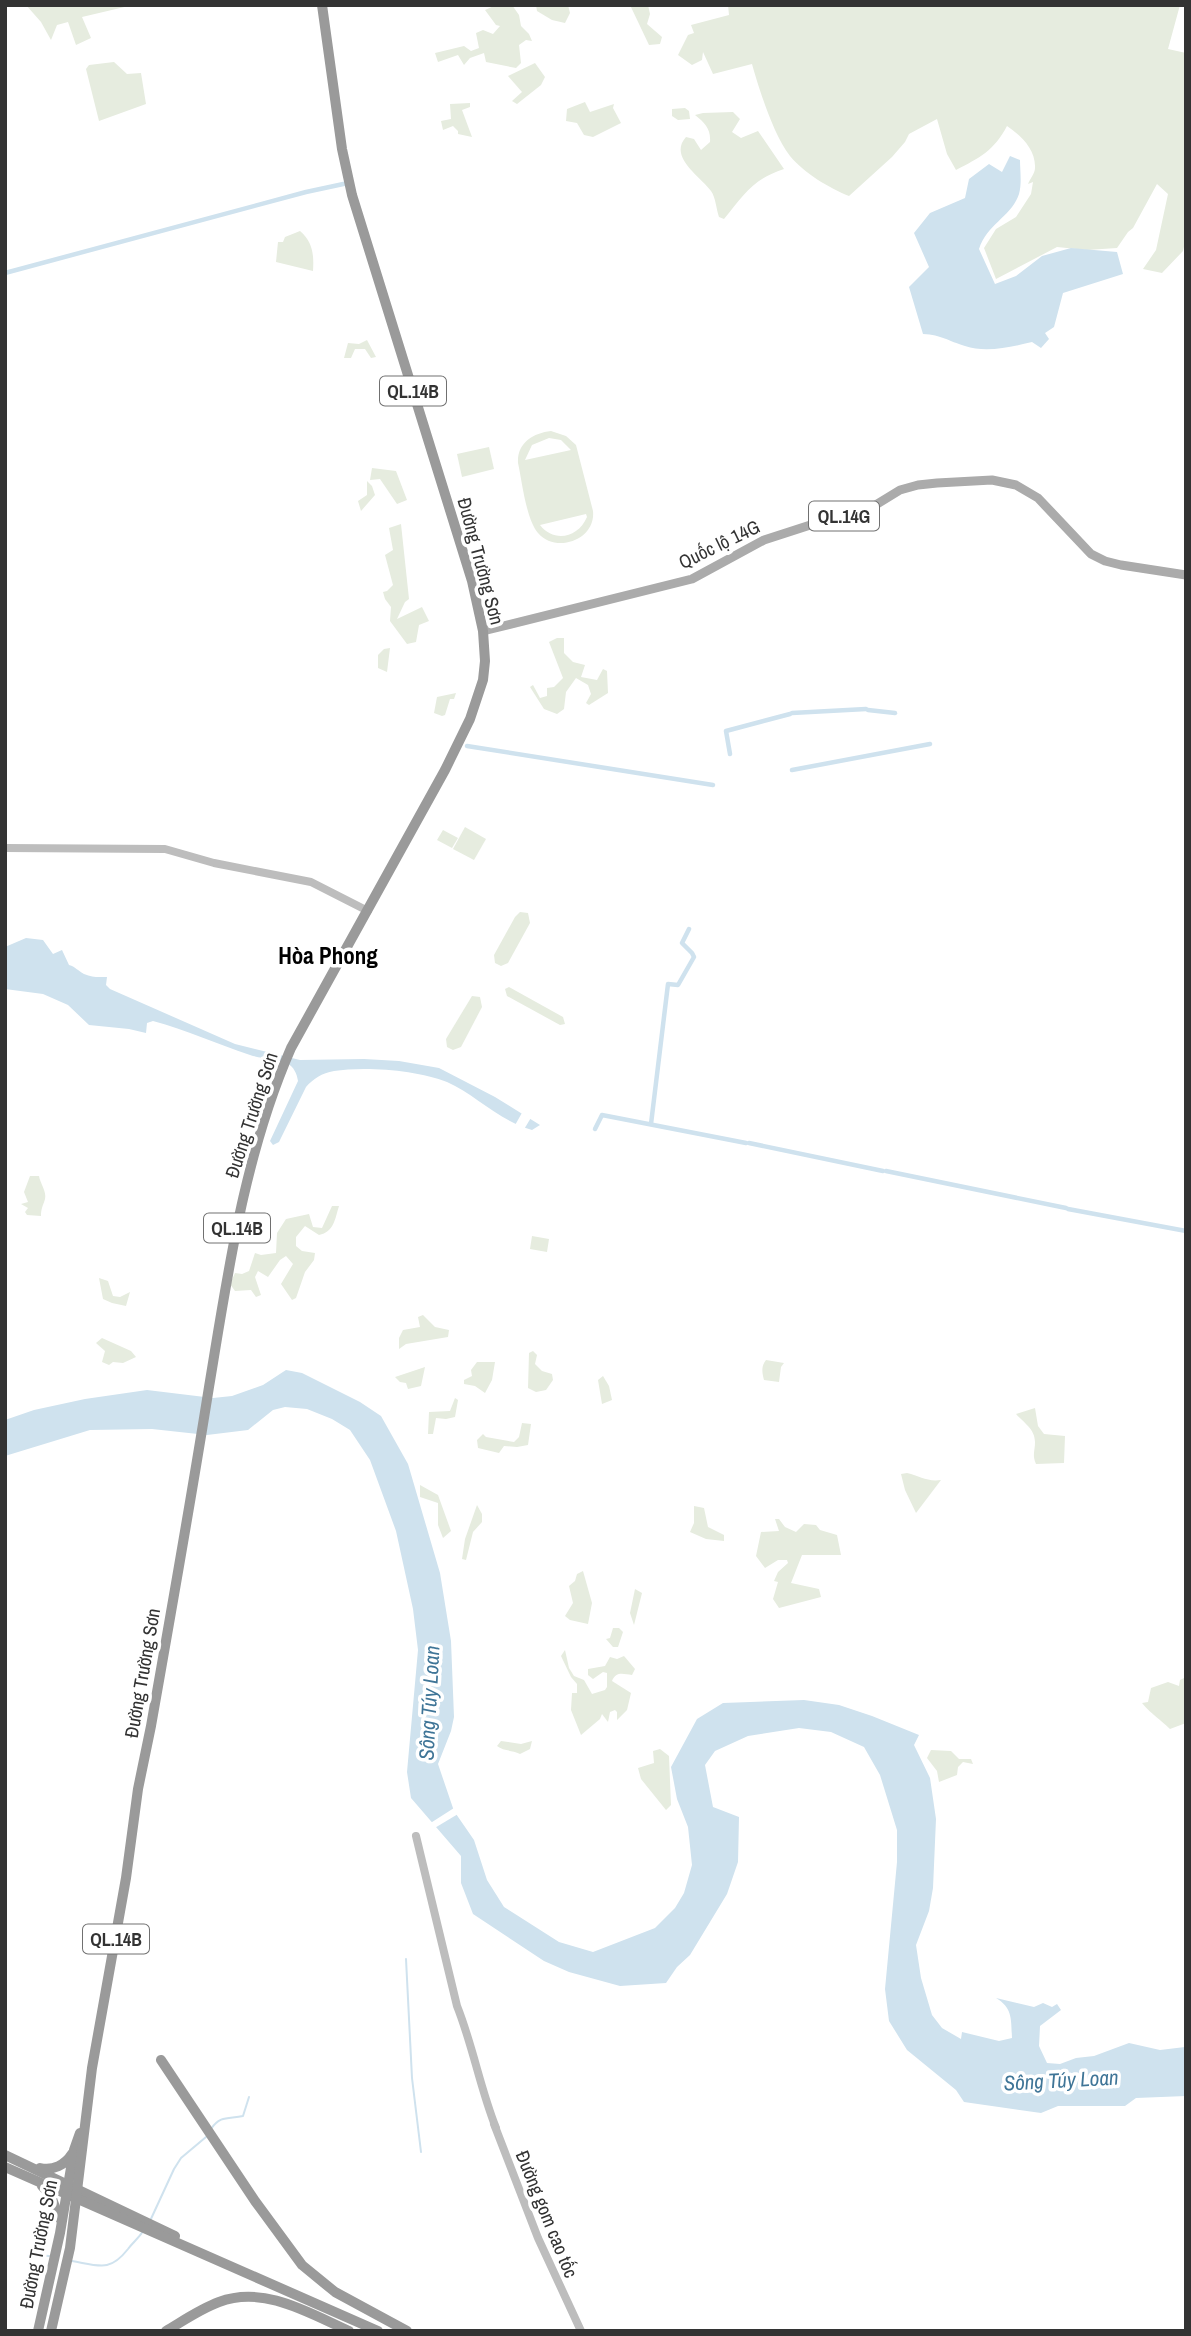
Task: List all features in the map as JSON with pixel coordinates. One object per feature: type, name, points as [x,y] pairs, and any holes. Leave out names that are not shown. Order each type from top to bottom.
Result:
[{"type":"highway","name":"Đường Trường Sơn","points":[[51,2331],[63,2284],[78,2151],[126,1878],[138,1789],[241,1206],[278,1076],[471,719],[485,662],[480,610],[352,195],[342,149],[321,5]]},
{"type":"highway","points":[[162,2061],[217,2145],[302,2265],[324,2285],[407,2331]]},
{"type":"highway","points":[[10,2157],[43,2169],[51,2169],[78,2151],[89,2186],[104,2200],[140,2223]]},
{"type":"highway","points":[[10,2157],[72,2192],[378,2331]]},
{"type":"highway","points":[[8,2169],[125,2213]]},
{"type":"highway","points":[[8,2169],[36,2182],[51,2196],[59,2214],[57,2245]]},
{"type":"highway","name":"Đường Trường Sơn","points":[[38,2331],[72,2192]]},
{"type":"highway","points":[[166,2331],[220,2301],[251,2297],[291,2305],[349,2331]]},
{"type":"main road","name":"Quốc lộ 14G","points":[[483,631],[679,583],[703,574],[764,540],[832,518],[864,512],[900,490],[937,483],[992,480],[1016,485],[1038,498],[1091,554],[1121,565],[1186,575]]},
{"type":"main road","points":[[5,848],[165,849],[214,863],[311,882],[368,911]]},
{"type":"main road","points":[[415,1836],[457,2006],[468,2032],[496,2128]]},
{"type":"main road","name":"Đường gom cao tốc","points":[[488,2108],[538,2238],[581,2331]]},
{"type":"shaded area","points":[[26,5],[133,5],[82,17],[91,38],[76,45],[68,22],[57,25],[51,40],[41,22]]},
{"type":"shaded area","points":[[496,5],[512,5],[519,15],[521,26],[532,41],[526,40],[519,45],[521,63],[516,68],[486,62],[484,53],[470,58],[464,65],[458,55],[438,62],[435,53],[464,46],[471,51],[479,48],[476,33],[483,30],[493,34],[500,26],[496,25],[485,10]]},
{"type":"shaded area","points":[[536,5],[568,5],[570,13],[565,23],[552,20],[537,11]]},
{"type":"shaded area","points":[[630,5],[648,5],[650,14],[647,24],[662,37],[660,44],[649,45]]},
{"type":"shaded area","points":[[728,5],[1180,5],[1168,49],[1186,53],[1186,238],[1183,251],[1162,273],[1143,269],[1156,250],[1168,194],[1157,184],[1133,228],[1117,248],[1087,250],[1057,247],[996,279],[984,248],[996,229],[1016,217],[1031,194],[1033,182],[1028,184],[1035,170],[1035,161],[1022,138],[1007,126],[991,148],[956,170],[947,154],[937,119],[909,134],[892,157],[849,196],[841,193],[810,174],[790,156],[773,125],[752,64],[713,74],[703,52],[702,60],[692,65],[678,55],[688,35],[694,33],[691,25],[729,15]]},
{"type":"shaded area","points":[[114,62],[127,74],[141,73],[146,104],[99,121],[86,69],[89,65]]},
{"type":"shaded area","points":[[535,63],[545,77],[541,85],[517,104],[512,101],[522,92],[508,76]]},
{"type":"shaded area","points":[[585,102],[590,112],[614,104],[613,108],[621,123],[593,137],[584,135],[577,123],[566,121],[567,109]]},
{"type":"shaded area","points":[[470,103],[470,107],[462,110],[472,137],[458,134],[453,126],[443,130],[441,121],[451,119],[450,104]]},
{"type":"shaded area","points":[[685,108],[689,111],[690,119],[678,120],[672,116],[672,109]]},
{"type":"shaded area","points":[[733,112],[740,119],[732,132],[741,138],[758,131],[784,169],[757,183],[724,219],[719,217],[711,191],[683,159],[681,144],[686,137],[694,139],[701,150],[710,142],[707,127],[695,115]]},
{"type":"shaded area","points":[[300,231],[312,249],[313,271],[276,262],[278,242],[283,242],[285,237]]},
{"type":"shaded area","points":[[367,340],[376,357],[371,358],[365,349],[355,349],[351,358],[344,358],[348,343],[359,344]]},
{"type":"shaded area","points":[[551,431],[566,436],[576,445],[593,511],[588,530],[573,541],[564,543],[546,539],[534,527],[527,509],[518,456],[527,440]],"holes":[[[549,438],[561,440],[571,450],[525,460],[532,445]],[[586,514],[587,517],[578,530],[565,536],[552,534],[540,525]]]},
{"type":"shaded area","points":[[489,447],[494,469],[462,477],[457,454]]},
{"type":"shaded area","points":[[372,468],[396,471],[407,500],[397,504],[380,479],[370,480]]},
{"type":"shaded area","points":[[367,481],[375,495],[361,511],[358,501],[367,495]]},
{"type":"shaded area","points":[[401,524],[409,599],[397,619],[422,607],[429,621],[419,625],[416,642],[407,644],[390,621],[391,607],[383,592],[393,585],[385,555],[393,550],[389,528]]},
{"type":"shaded area","points":[[564,638],[564,653],[573,662],[585,665],[581,677],[597,680],[603,669],[607,671],[608,693],[589,705],[586,703],[591,694],[588,685],[576,678],[566,692],[564,709],[557,714],[544,709],[530,687],[533,685],[540,698],[547,696],[547,688],[554,687],[563,678],[549,642]]},
{"type":"shaded area","points":[[390,648],[387,672],[378,668],[378,655],[384,649]]},
{"type":"shaded area","points":[[456,693],[454,699],[450,699],[445,715],[434,713],[437,697]]},
{"type":"shaded area","points":[[465,827],[486,839],[474,860],[453,849]]},
{"type":"shaded area","points":[[443,830],[458,838],[452,848],[437,840]]},
{"type":"shaded area","points":[[520,912],[528,913],[530,923],[508,963],[501,966],[495,963],[494,955]]},
{"type":"shaded area","points":[[509,987],[563,1017],[565,1024],[560,1025],[507,996],[505,989]]},
{"type":"shaded area","points":[[472,996],[480,997],[482,1007],[461,1047],[453,1050],[447,1047],[446,1039]]},
{"type":"shaded area","points":[[30,1176],[39,1176],[44,1190],[41,1216],[27,1215],[25,1212],[28,1208],[21,1204],[28,1202],[24,1192]]},
{"type":"shaded area","points":[[332,1206],[339,1206],[328,1231],[319,1235],[305,1226],[296,1237],[296,1246],[302,1251],[315,1253],[296,1298],[292,1300],[281,1284],[293,1264],[286,1256],[268,1277],[258,1271],[255,1277],[261,1295],[256,1297],[251,1290],[235,1291],[230,1284],[235,1273],[249,1271],[255,1253],[276,1253],[277,1233],[286,1219],[309,1214],[313,1227],[322,1228]]},
{"type":"shaded area","points":[[532,1236],[549,1239],[547,1252],[530,1249]]},
{"type":"shaded area","points":[[99,1278],[108,1281],[113,1296],[120,1297],[130,1292],[126,1306],[103,1299]]},
{"type":"shaded area","points":[[423,1315],[435,1327],[449,1330],[448,1337],[406,1344],[399,1349],[399,1338],[403,1330],[420,1327],[418,1317]]},
{"type":"shaded area","points":[[102,1338],[131,1351],[136,1357],[123,1363],[113,1362],[109,1365],[102,1362],[105,1351],[96,1343]]},
{"type":"shaded area","points":[[533,1351],[537,1355],[535,1364],[542,1371],[552,1374],[553,1380],[546,1390],[536,1392],[528,1388],[529,1353]]},
{"type":"shaded area","points":[[766,1360],[784,1363],[779,1382],[764,1380],[762,1370]]},
{"type":"shaded area","points":[[477,1362],[495,1362],[492,1380],[485,1393],[475,1386],[464,1384],[464,1380],[472,1376],[471,1370]]},
{"type":"shaded area","points":[[425,1367],[421,1386],[408,1389],[406,1383],[395,1377]]},
{"type":"shaded area","points":[[603,1376],[609,1386],[612,1400],[602,1404],[598,1380]]},
{"type":"shaded area","points":[[455,1398],[458,1400],[455,1417],[436,1418],[433,1434],[428,1434],[429,1412],[450,1411]]},
{"type":"shaded area","points":[[1035,1408],[1038,1426],[1044,1434],[1065,1436],[1064,1463],[1036,1464],[1033,1433],[1016,1414]]},
{"type":"shaded area","points":[[522,1423],[531,1424],[528,1445],[504,1446],[499,1453],[478,1448],[477,1440],[483,1434],[486,1437],[514,1442],[519,1437]]},
{"type":"shaded area","points":[[901,1474],[941,1480],[916,1513]]},
{"type":"shaded area","points":[[420,1485],[438,1495],[451,1531],[443,1538],[438,1525],[438,1503],[420,1497]]},
{"type":"shaded area","points":[[477,1505],[482,1514],[482,1522],[473,1532],[466,1560],[462,1559],[465,1539]]},
{"type":"shaded area","points":[[694,1506],[704,1508],[708,1527],[724,1535],[724,1541],[706,1539],[690,1532],[694,1523]]},
{"type":"shaded area","points":[[775,1519],[779,1519],[785,1527],[796,1532],[804,1524],[816,1525],[820,1530],[837,1535],[841,1555],[802,1555],[791,1583],[819,1589],[821,1597],[779,1608],[773,1599],[778,1582],[774,1581],[778,1572],[788,1563],[787,1560],[778,1560],[765,1568],[756,1556],[761,1532],[779,1531]]},
{"type":"shaded area","points":[[583,1571],[592,1603],[588,1624],[570,1620],[565,1616],[573,1603],[569,1586],[575,1581],[577,1574]]},
{"type":"shaded area","points":[[635,1589],[642,1593],[634,1625],[630,1613]]},
{"type":"shaded area","points":[[613,1628],[619,1628],[623,1632],[618,1647],[613,1647],[606,1639],[610,1638]]},
{"type":"shaded area","points":[[565,1650],[569,1668],[574,1676],[584,1680],[592,1694],[605,1690],[607,1673],[603,1672],[593,1679],[588,1675],[588,1669],[605,1666],[610,1657],[617,1659],[624,1656],[635,1669],[632,1675],[618,1674],[612,1681],[631,1693],[627,1710],[617,1720],[615,1710],[610,1712],[608,1722],[602,1714],[600,1719],[581,1735],[571,1710],[572,1693],[577,1693],[577,1684],[561,1656]]},
{"type":"shaded area","points":[[1186,1677],[1186,1723],[1170,1729],[1142,1703],[1148,1702],[1151,1688],[1168,1682],[1179,1686],[1180,1680]]},
{"type":"shaded area","points":[[501,1741],[521,1744],[532,1741],[530,1749],[520,1754],[497,1746]]},
{"type":"shaded area","points":[[660,1749],[669,1756],[671,1805],[666,1810],[641,1779],[638,1768],[654,1763],[653,1751]]},
{"type":"shaded area","points":[[931,1750],[951,1751],[959,1759],[971,1759],[973,1764],[963,1762],[958,1767],[957,1775],[939,1782],[937,1771],[927,1758]]},
{"type":"water","points":[[1010,156],[1020,160],[1019,194],[1016,202],[988,233],[979,249],[995,284],[1016,276],[1042,256],[1071,248],[1117,252],[1123,274],[1063,293],[1054,327],[1045,333],[1049,339],[1041,348],[1032,342],[981,349],[923,334],[909,287],[929,267],[914,233],[930,213],[965,198],[969,179],[989,164],[1002,172]]},
{"type":"water","points":[[26,938],[43,940],[53,954],[62,950],[69,965],[84,974],[107,977],[106,985],[110,989],[235,1044],[300,1060],[399,1061],[439,1068],[495,1097],[540,1125],[532,1130],[521,1126],[499,1115],[458,1087],[435,1078],[391,1070],[346,1070],[326,1073],[306,1087],[279,1142],[273,1145],[270,1141],[298,1081],[295,1071],[287,1063],[250,1055],[153,1021],[147,1023],[146,1033],[89,1025],[68,1005],[43,994],[5,989],[5,947]]},
{"type":"water","name":"Sông Túy Loan","points":[[286,1370],[302,1373],[360,1402],[381,1416],[408,1464],[440,1573],[451,1641],[454,1717],[438,1764],[454,1811],[474,1840],[487,1880],[504,1907],[559,1942],[593,1952],[655,1928],[675,1908],[684,1893],[692,1865],[688,1827],[677,1799],[671,1767],[697,1719],[723,1703],[804,1700],[839,1705],[919,1735],[914,1745],[930,1778],[936,1819],[933,1888],[929,1911],[916,1945],[921,1978],[932,2015],[942,2028],[961,2039],[962,2032],[999,2041],[1012,2038],[1008,2010],[996,1998],[1034,2007],[1043,2003],[1052,2007],[1057,2004],[1061,2010],[1040,2026],[1039,2046],[1047,2063],[1060,2064],[1076,2058],[1094,2056],[1129,2043],[1160,2050],[1185,2047],[1186,2096],[1136,2098],[1125,2106],[1058,2106],[1041,2113],[964,2102],[956,2090],[907,2050],[889,2021],[885,1989],[897,1862],[897,1830],[880,1775],[864,1747],[831,1732],[799,1728],[748,1736],[715,1751],[705,1765],[713,1807],[739,1817],[738,1862],[727,1894],[690,1955],[666,1983],[620,1986],[569,1972],[544,1961],[473,1914],[461,1883],[461,1856],[411,1798],[407,1772],[418,1650],[413,1609],[396,1531],[370,1460],[350,1430],[307,1409],[285,1407],[273,1410],[248,1430],[207,1435],[152,1429],[90,1430],[5,1456],[5,1420],[34,1410],[147,1390],[213,1398],[232,1396],[263,1385]]},
{"type":"pier","points":[[523,1111],[532,1116],[523,1131],[514,1127]]},
{"type":"pier","points":[[454,1808],[458,1814],[433,1829],[429,1824]]},
{"type":"waterway","points":[[5,273],[348,183]]},
{"type":"waterway","points":[[792,713],[866,709]]},
{"type":"waterway","points":[[868,710],[895,713]]},
{"type":"waterway","points":[[730,754],[726,731],[790,714]]},
{"type":"waterway","points":[[792,770],[930,744]]},
{"type":"waterway","points":[[467,746],[713,785]]},
{"type":"waterway","points":[[651,1124],[668,984],[678,985],[694,957],[682,943],[689,929]]},
{"type":"waterway","points":[[595,1129],[602,1115],[746,1143]]},
{"type":"waterway","points":[[749,1143],[883,1171]]},
{"type":"waterway","points":[[886,1171],[1066,1208]]},
{"type":"waterway","points":[[1068,1209],[1186,1231]]},
{"type":"waterway","points":[[406,1959],[412,2078],[421,2152]]},
{"type":"waterway","points":[[211,2129],[225,2118],[243,2116],[249,2097]]},
{"type":"waterway","points":[[150,2221],[181,2158],[206,2137]]},
{"type":"waterway","points":[[72,2261],[104,2266],[110,2264],[122,2256],[143,2231]]},
{"type":"waterway","points":[[38,2255],[49,2256]]},
{"type":"district","name":"Hòa Phong","points":[[328,955]]}]
